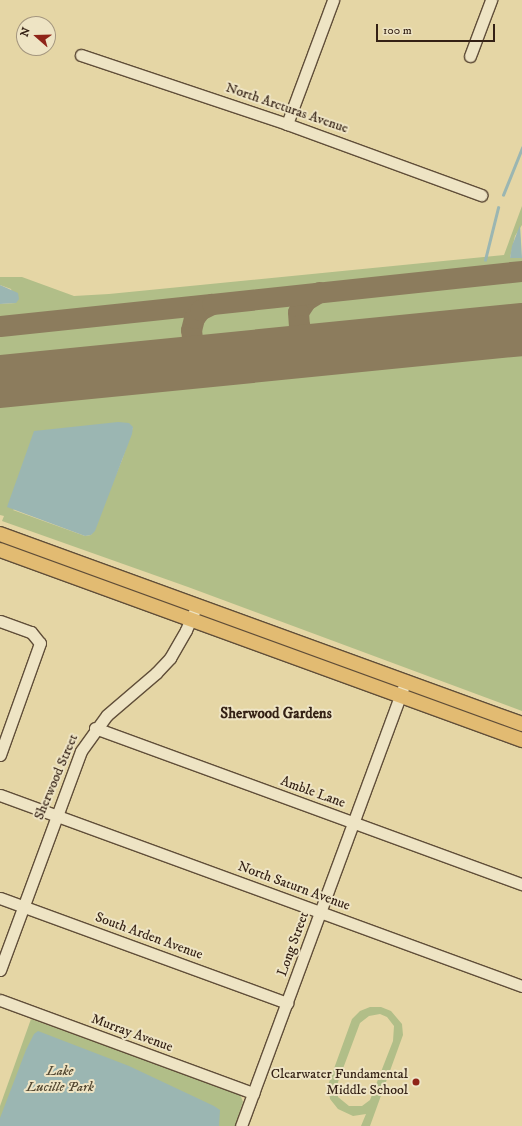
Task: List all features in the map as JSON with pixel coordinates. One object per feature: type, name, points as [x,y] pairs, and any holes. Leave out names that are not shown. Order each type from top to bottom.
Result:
[{"type":"main road","points":[[0,534],[522,724]]},
{"type":"main road","points":[[0,550],[522,740]]},
{"type":"street","points":[[287,124],[333,0]]},
{"type":"street","points":[[470,56],[491,0]]},
{"type":"street","name":"North Arcturas Avenue","points":[[81,55],[287,124],[481,195]]},
{"type":"street","name":"Sherwood Street","points":[[0,970],[81,750],[95,728],[170,658],[197,605]]},
{"type":"street","points":[[0,621],[31,632],[38,639],[39,651],[4,731],[0,756]]},
{"type":"street","name":"Long Street","points":[[241,1126],[406,681]]},
{"type":"street","name":"Amble Lane","points":[[95,728],[522,884]]},
{"type":"street","name":"North Saturn Avenue","points":[[0,795],[522,986]]},
{"type":"street","name":"South Arden Avenue","points":[[0,898],[287,1003]]},
{"type":"street","name":"Murray Avenue","points":[[0,1000],[253,1093]]},
{"type":"green space","points":[[522,206],[522,225],[515,236],[510,258],[522,258],[522,266],[0,320],[0,304],[16,303],[11,289],[0,285],[0,277],[22,277],[74,296],[109,294],[504,255]]},
{"type":"green space","points":[[522,277],[522,314],[324,334],[311,327],[306,318],[309,305],[319,298]]},
{"type":"green space","points":[[295,300],[289,315],[290,337],[210,345],[203,342],[198,333],[201,319],[213,309]]},
{"type":"green space","points":[[188,312],[181,333],[183,348],[0,367],[0,332]]},
{"type":"green space","points":[[522,342],[522,711],[188,587],[2,521],[4,516],[0,515],[0,395]],"holes":[[[133,427],[122,460],[91,535],[85,536],[13,510]]]},
{"type":"green space","points":[[370,1007],[381,1007],[391,1011],[402,1024],[403,1035],[370,1126],[361,1126],[366,1114],[353,1116],[338,1109],[330,1099],[328,1085],[352,1019],[360,1011]],"holes":[[[380,1014],[387,1017],[394,1026],[393,1041],[370,1100],[362,1106],[349,1106],[338,1097],[338,1082],[360,1023],[369,1016]]]},
{"type":"green space","name":"Lake Lucille Park","points":[[31,1019],[240,1094],[243,1102],[235,1126],[0,1126],[0,1106]]},
{"type":"water","points":[[520,225],[522,258],[510,258],[512,246]]},
{"type":"water","points":[[0,285],[18,293],[19,299],[16,303],[0,304]]},
{"type":"water","points":[[118,422],[129,423],[133,427],[132,434],[95,531],[91,535],[85,536],[7,507],[34,431]]},
{"type":"water","name":"Lake Lucille Park","points":[[38,1031],[129,1066],[214,1106],[220,1110],[219,1126],[0,1126],[0,1118],[26,1050],[34,1034]]},
{"type":"waterway","points":[[503,195],[522,148]]},
{"type":"waterway","points":[[485,260],[498,208]]},
{"type":"taxiway","points":[[214,359],[197,348],[192,339],[191,330],[194,318],[200,310],[212,304],[522,271]]},
{"type":"taxiway","points":[[319,292],[306,300],[298,312],[299,325],[303,336],[311,342],[326,348]]},
{"type":"taxiway","points":[[0,326],[211,304]]},
{"type":"runway","points":[[0,381],[522,329]]},
{"type":"place","name":"Clearwater Fundamental Middle School","points":[[416,1082]]},
{"type":"district","name":"Sherwood Gardens","points":[[276,714]]}]
